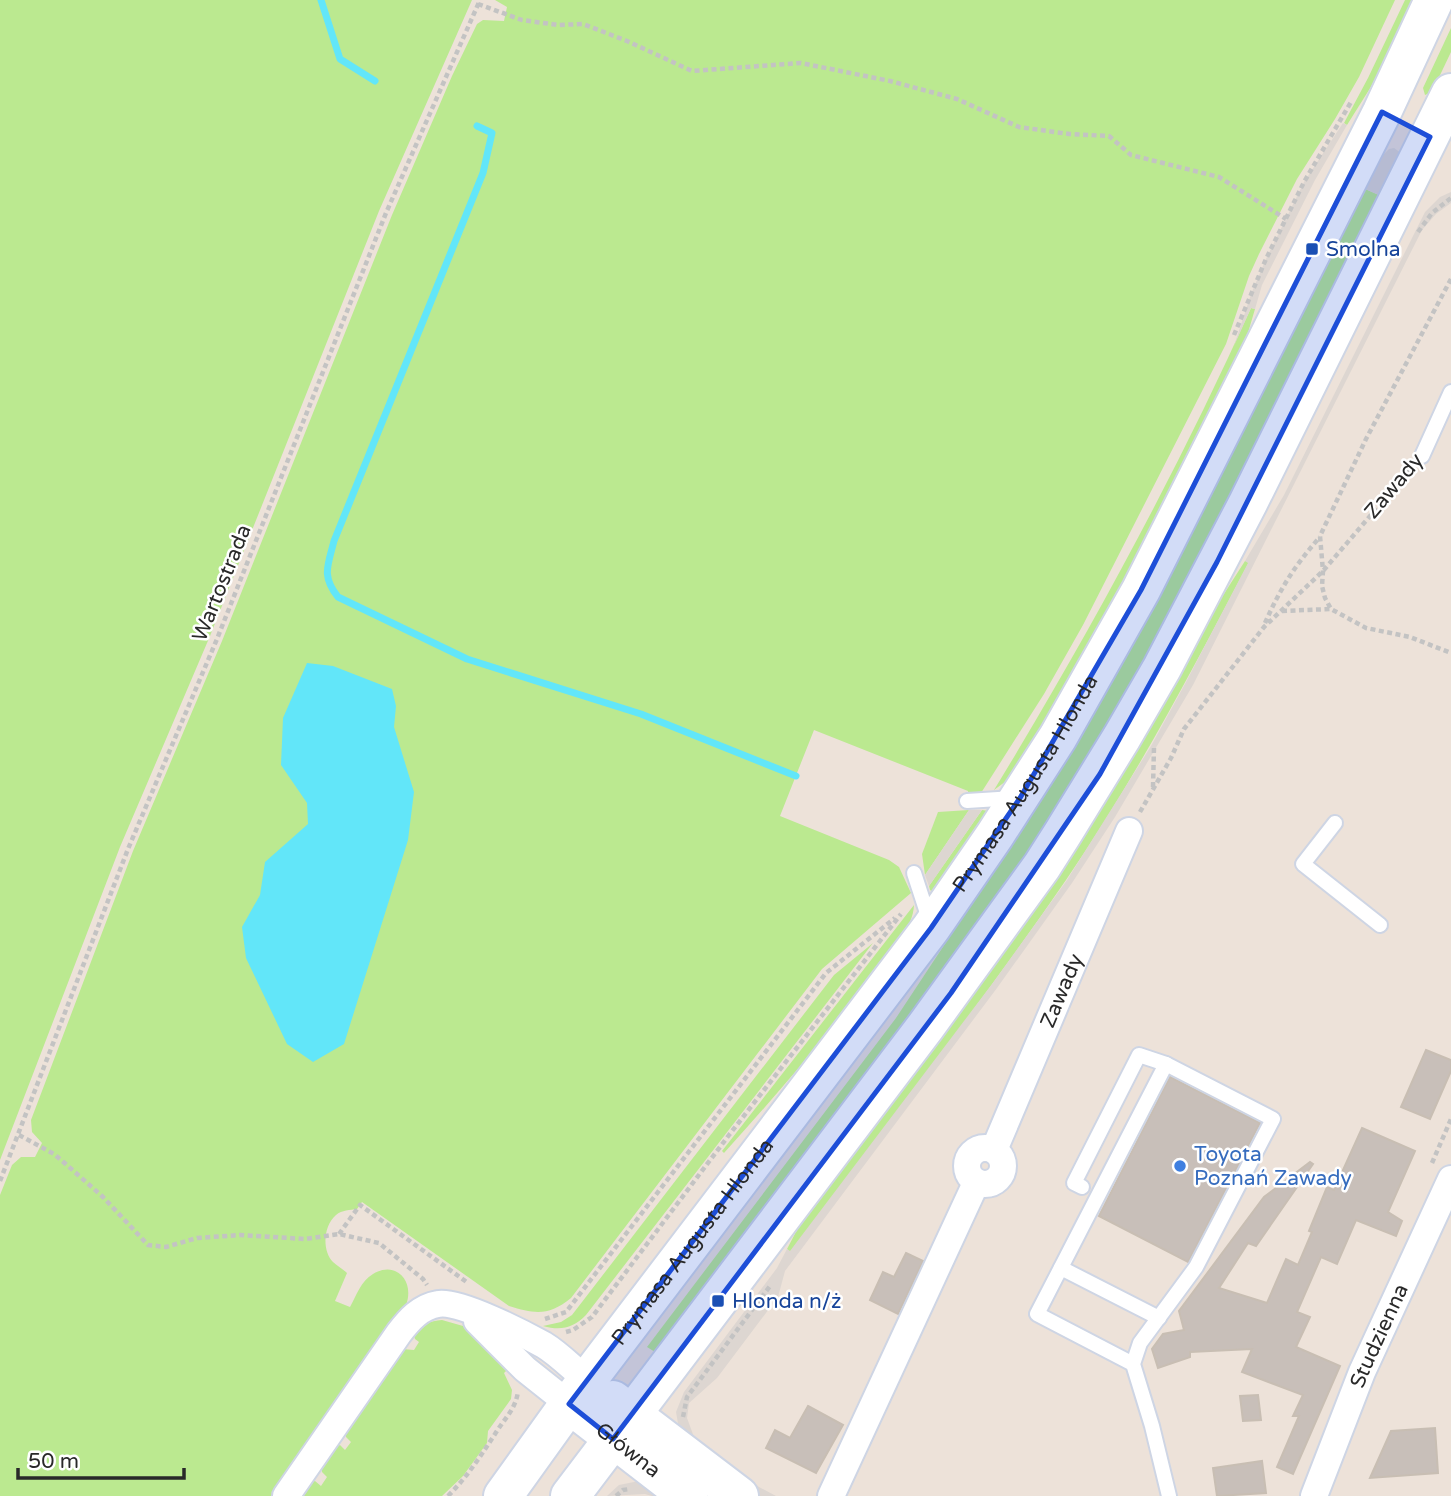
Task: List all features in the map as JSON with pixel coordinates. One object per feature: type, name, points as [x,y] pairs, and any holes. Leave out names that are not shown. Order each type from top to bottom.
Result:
[{"type":"main road","name":"Prymasa Augusta Hlonda","points":[[503,1496],[917,920],[1020,798],[1097,671],[1141,590],[1367,105],[1434,0]]},
{"type":"main road","points":[[570,1496],[943,1004],[1042,866],[1100,774],[1162,668],[1223,550],[1444,147],[1451,93]]},
{"type":"main road","points":[[1367,105],[1444,147]]},
{"type":"main road","points":[[578,1392],[622,1427]]},
{"type":"main road","name":"Główna","points":[[622,1427],[688,1496]]},
{"type":"main road","name":"Główna","points":[[622,1427],[739,1496]]},
{"type":"street","name":"Zawady","points":[[831,1496],[976,1183],[967,1173],[968,1158],[979,1148],[994,1150],[1129,831]]},
{"type":"street","name":"Studzienna","points":[[1314,1496],[1362,1372],[1451,1179]]},
{"type":"street","points":[[286,1496],[408,1321],[415,1314],[457,1299],[546,1346],[578,1392]]},
{"type":"street","points":[[457,1299],[524,1369],[578,1392]]},
{"type":"lane","name":"Zawady","points":[[1422,456],[1451,392]]},
{"type":"lane","points":[[967,801],[1020,798]]},
{"type":"lane","points":[[1335,822],[1303,864],[1380,925]]},
{"type":"lane","points":[[914,873],[917,920]]},
{"type":"lane","points":[[1082,1187],[1074,1183],[1139,1055],[1166,1064],[1273,1119],[1196,1267],[1140,1343],[1133,1364],[1169,1496]]},
{"type":"lane","points":[[1133,1364],[1037,1314],[1166,1064]]},
{"type":"lane","points":[[1060,1268],[1159,1318]]},
{"type":"path","points":[[479,2],[522,20],[558,25],[583,24],[692,71],[802,63],[890,81],[957,99],[1019,127],[1109,136],[1131,155],[1219,177],[1286,219]]},
{"type":"path","name":"Wartostrada","points":[[0,1181],[128,849],[217,639],[386,213],[479,2]]},
{"type":"path","points":[[1256,283],[1286,219],[1321,155],[1367,105]]},
{"type":"path","points":[[1432,213],[1451,198]]},
{"type":"path","points":[[1129,831],[1171,758],[1184,729],[1264,626],[1278,593],[1295,565],[1320,536],[1366,439],[1451,279]]},
{"type":"path","name":"Zawady","points":[[1264,626],[1324,571],[1422,456]]},
{"type":"path","points":[[1320,536],[1324,571],[1322,586],[1331,609]]},
{"type":"path","points":[[1281,611],[1331,609],[1366,628],[1409,637],[1451,653]]},
{"type":"path","points":[[1153,788],[1154,747]]},
{"type":"path","points":[[535,1320],[548,1319],[566,1312],[826,972],[917,920]]},
{"type":"path","points":[[19,1135],[54,1154],[103,1197],[148,1244],[166,1247],[197,1238],[240,1235],[305,1239],[339,1234],[379,1243],[423,1279],[457,1299]]},
{"type":"path","points":[[339,1234],[360,1205],[457,1299]]},
{"type":"path","points":[[546,1346],[556,1335],[582,1324],[600,1306]]},
{"type":"path","points":[[448,1496],[466,1478],[516,1403],[518,1391],[514,1381],[524,1369]]},
{"type":"highlighted area","points":[[1382,112],[1430,137],[1217,562],[1100,774],[951,993],[613,1439],[569,1404],[931,928],[1020,798],[1141,590]]},
{"type":"green space","points":[[0,0],[472,0],[379,211],[210,636],[120,847],[0,1160]]},
{"type":"green space","points":[[495,0],[1395,0],[1359,77],[1297,179],[1259,254],[1226,344],[1083,625],[1044,694],[981,793],[968,794],[968,791],[814,730],[780,816],[889,860],[899,867],[911,893],[822,969],[571,1298],[549,1311],[527,1311],[509,1306],[362,1202],[357,1209],[336,1215],[326,1232],[329,1257],[347,1273],[335,1301],[350,1307],[369,1277],[381,1270],[389,1270],[396,1271],[406,1281],[406,1305],[272,1496],[0,1496],[0,1195],[12,1165],[21,1157],[35,1157],[42,1143],[32,1132],[31,1120],[133,851],[222,641],[392,215],[452,76],[477,24],[483,20],[504,21],[507,7]]},
{"type":"green space","points":[[1405,0],[1415,0],[1384,66],[1347,125],[1344,123]]},
{"type":"green space","points":[[1451,28],[1451,52],[1432,92],[1425,95],[1423,88]]},
{"type":"green space","points":[[1363,188],[1381,196],[1189,580],[1152,649],[1045,829],[979,925],[655,1352],[647,1347],[896,1018],[1028,818]]},
{"type":"green space","points":[[1251,308],[1255,309],[1245,343],[1100,629],[1013,776],[994,790],[1130,553],[1193,431]]},
{"type":"green space","points":[[1245,561],[1249,562],[1184,684],[1139,764],[1066,880],[965,1021],[790,1252],[787,1249],[808,1209]]},
{"type":"green space","points":[[969,810],[925,875],[922,854],[938,812]]},
{"type":"green space","points":[[982,810],[989,811],[933,892],[929,886]]},
{"type":"green space","points":[[914,905],[906,929],[862,990],[805,1061],[724,1153],[722,1151]]},
{"type":"green space","points":[[873,943],[586,1315],[566,1327],[543,1326],[561,1322],[572,1315],[834,975]]},
{"type":"green space","points":[[442,1320],[463,1326],[509,1368],[504,1373],[512,1390],[511,1399],[488,1431],[487,1443],[463,1476],[442,1496],[301,1496],[311,1482],[315,1481],[321,1486],[327,1477],[322,1468],[330,1453],[340,1445],[345,1450],[351,1442],[345,1432],[402,1349],[414,1350],[419,1342],[413,1333],[426,1324]]},
{"type":"shaded area","points":[[1343,123],[1347,125],[1315,180],[1262,285],[1255,309],[1251,308],[1234,346],[1266,259],[1304,182]]},
{"type":"shaded area","points":[[1394,148],[1401,153],[1381,196],[1363,188],[1378,160],[1389,149]]},
{"type":"shaded area","points":[[1451,192],[1451,203],[1436,214],[1422,230],[1193,685],[1115,817],[997,988],[785,1271],[778,1297],[717,1378],[689,1403],[687,1418],[694,1437],[759,1487],[776,1496],[755,1496],[680,1435],[676,1412],[684,1392],[777,1268],[787,1249],[790,1251],[992,984],[1067,880],[1151,746],[1186,682],[1248,563],[1245,561],[1284,495],[1425,212],[1440,197]]},
{"type":"shaded area","points":[[969,810],[982,810],[929,886],[925,875]]},
{"type":"shaded area","points":[[639,1481],[672,1496],[607,1496],[619,1485]]},
{"type":"water","points":[[307,663],[333,666],[392,689],[396,706],[394,727],[414,792],[408,840],[344,1044],[313,1062],[287,1044],[246,958],[242,927],[260,895],[265,862],[308,824],[307,803],[281,765],[283,718]]},
{"type":"building","points":[[1426,1050],[1451,1060],[1451,1071],[1430,1119],[1401,1107]]},
{"type":"building","name":"Toyota Poznań Zawady","points":[[1170,1077],[1260,1123],[1188,1262],[1099,1216]]},
{"type":"building","points":[[1362,1128],[1415,1151],[1388,1212],[1402,1221],[1396,1236],[1356,1220],[1337,1264],[1321,1257],[1297,1312],[1310,1317],[1296,1347],[1340,1366],[1293,1474],[1277,1467],[1299,1416],[1293,1416],[1303,1395],[1242,1372],[1252,1349],[1190,1352],[1190,1357],[1158,1368],[1152,1349],[1163,1334],[1184,1330],[1179,1311],[1264,1197],[1310,1162],[1313,1164],[1256,1246],[1248,1243],[1219,1288],[1267,1303],[1286,1259],[1298,1265],[1327,1187],[1334,1190]]},
{"type":"building","points":[[906,1253],[923,1261],[898,1314],[870,1300],[883,1272],[894,1277]]},
{"type":"building","points":[[1258,1395],[1261,1420],[1243,1421],[1240,1396]]},
{"type":"building","points":[[808,1406],[843,1425],[816,1473],[766,1448],[775,1430],[790,1438]]},
{"type":"building","points":[[1435,1428],[1438,1473],[1370,1478],[1391,1431]]},
{"type":"building","points":[[1262,1461],[1266,1493],[1217,1496],[1213,1468]]},
{"type":"waterway","points":[[321,0],[340,59],[375,81]]},
{"type":"waterway","points":[[477,126],[492,133],[483,173],[334,541],[327,570],[329,583],[338,597],[467,659],[641,714],[796,776]]},
{"type":"place","name":"Smolna","points":[[1312,249]]},
{"type":"place","name":"Toyota Poznań Zawady","points":[[1180,1166]]},
{"type":"place","name":"Hlonda n/ż","points":[[718,1301]]}]
